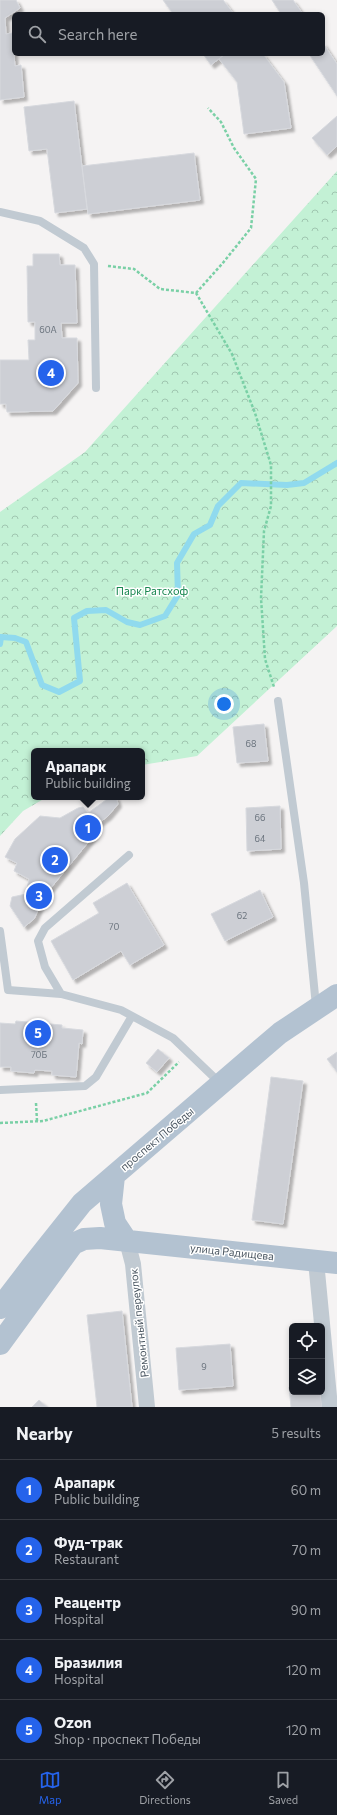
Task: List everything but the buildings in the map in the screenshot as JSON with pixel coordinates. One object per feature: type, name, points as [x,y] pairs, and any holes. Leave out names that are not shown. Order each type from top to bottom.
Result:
[{"type":"main road","name":"проспект Победы","points":[[0,1308],[82,1204],[280,1033],[337,995]]},
{"type":"main road","points":[[114,1176],[111,1204],[115,1223],[127,1240]]},
{"type":"main road","name":"улица Радищева","points":[[0,1344],[66,1252],[73,1244],[84,1239],[100,1238],[127,1240],[327,1262]]},
{"type":"street","name":"Ремонтный переулок","points":[[127,1240],[133,1264],[147,1407]]},
{"type":"street","points":[[327,1262],[330,1407]]},
{"type":"lane","points":[[0,212],[40,221],[84,248],[94,264],[96,388]]},
{"type":"lane","points":[[278,701],[304,883],[316,1009]]},
{"type":"lane","points":[[61,994],[45,967],[38,942],[45,928],[129,855]]},
{"type":"lane","points":[[0,931],[8,990],[61,994],[121,1010],[173,1038],[222,1084]]},
{"type":"lane","points":[[0,1090],[84,1086],[96,1077],[132,1016]]},
{"type":"path","points":[[196,293],[251,228],[256,179],[234,148],[222,122],[208,108]]},
{"type":"path","points":[[94,264],[134,269],[160,289],[196,293]]},
{"type":"path","points":[[196,293],[232,354],[255,413],[271,465],[271,506],[264,531],[261,598],[265,659],[278,701]]},
{"type":"path","points":[[0,1123],[37,1121],[147,1093],[189,1053]]},
{"type":"path","points":[[35,1088],[37,1121]]},
{"type":"green space","name":"Парк Ратсхоф","points":[[337,171],[337,626],[197,756],[145,765],[145,748],[31,748],[31,800],[42,800],[23,811],[0,836],[0,512],[85,452]]},
{"type":"waterway","points":[[0,644],[1,637],[15,638],[26,642],[42,685],[59,692],[80,681],[74,618],[87,611],[106,610],[127,622],[140,625],[165,616],[178,595],[177,563],[194,534],[210,525],[218,506],[241,483],[287,485],[304,483],[337,463]]},
{"type":"place","name":"Бразилия","points":[[51,373]]},
{"type":"place","name":"Арапарк","points":[[88,828]]},
{"type":"place","name":"Фуд-трак","points":[[55,860]]},
{"type":"place","name":"Реацентр","points":[[39,896]]},
{"type":"place","name":"Ozon","points":[[38,1033]]}]
